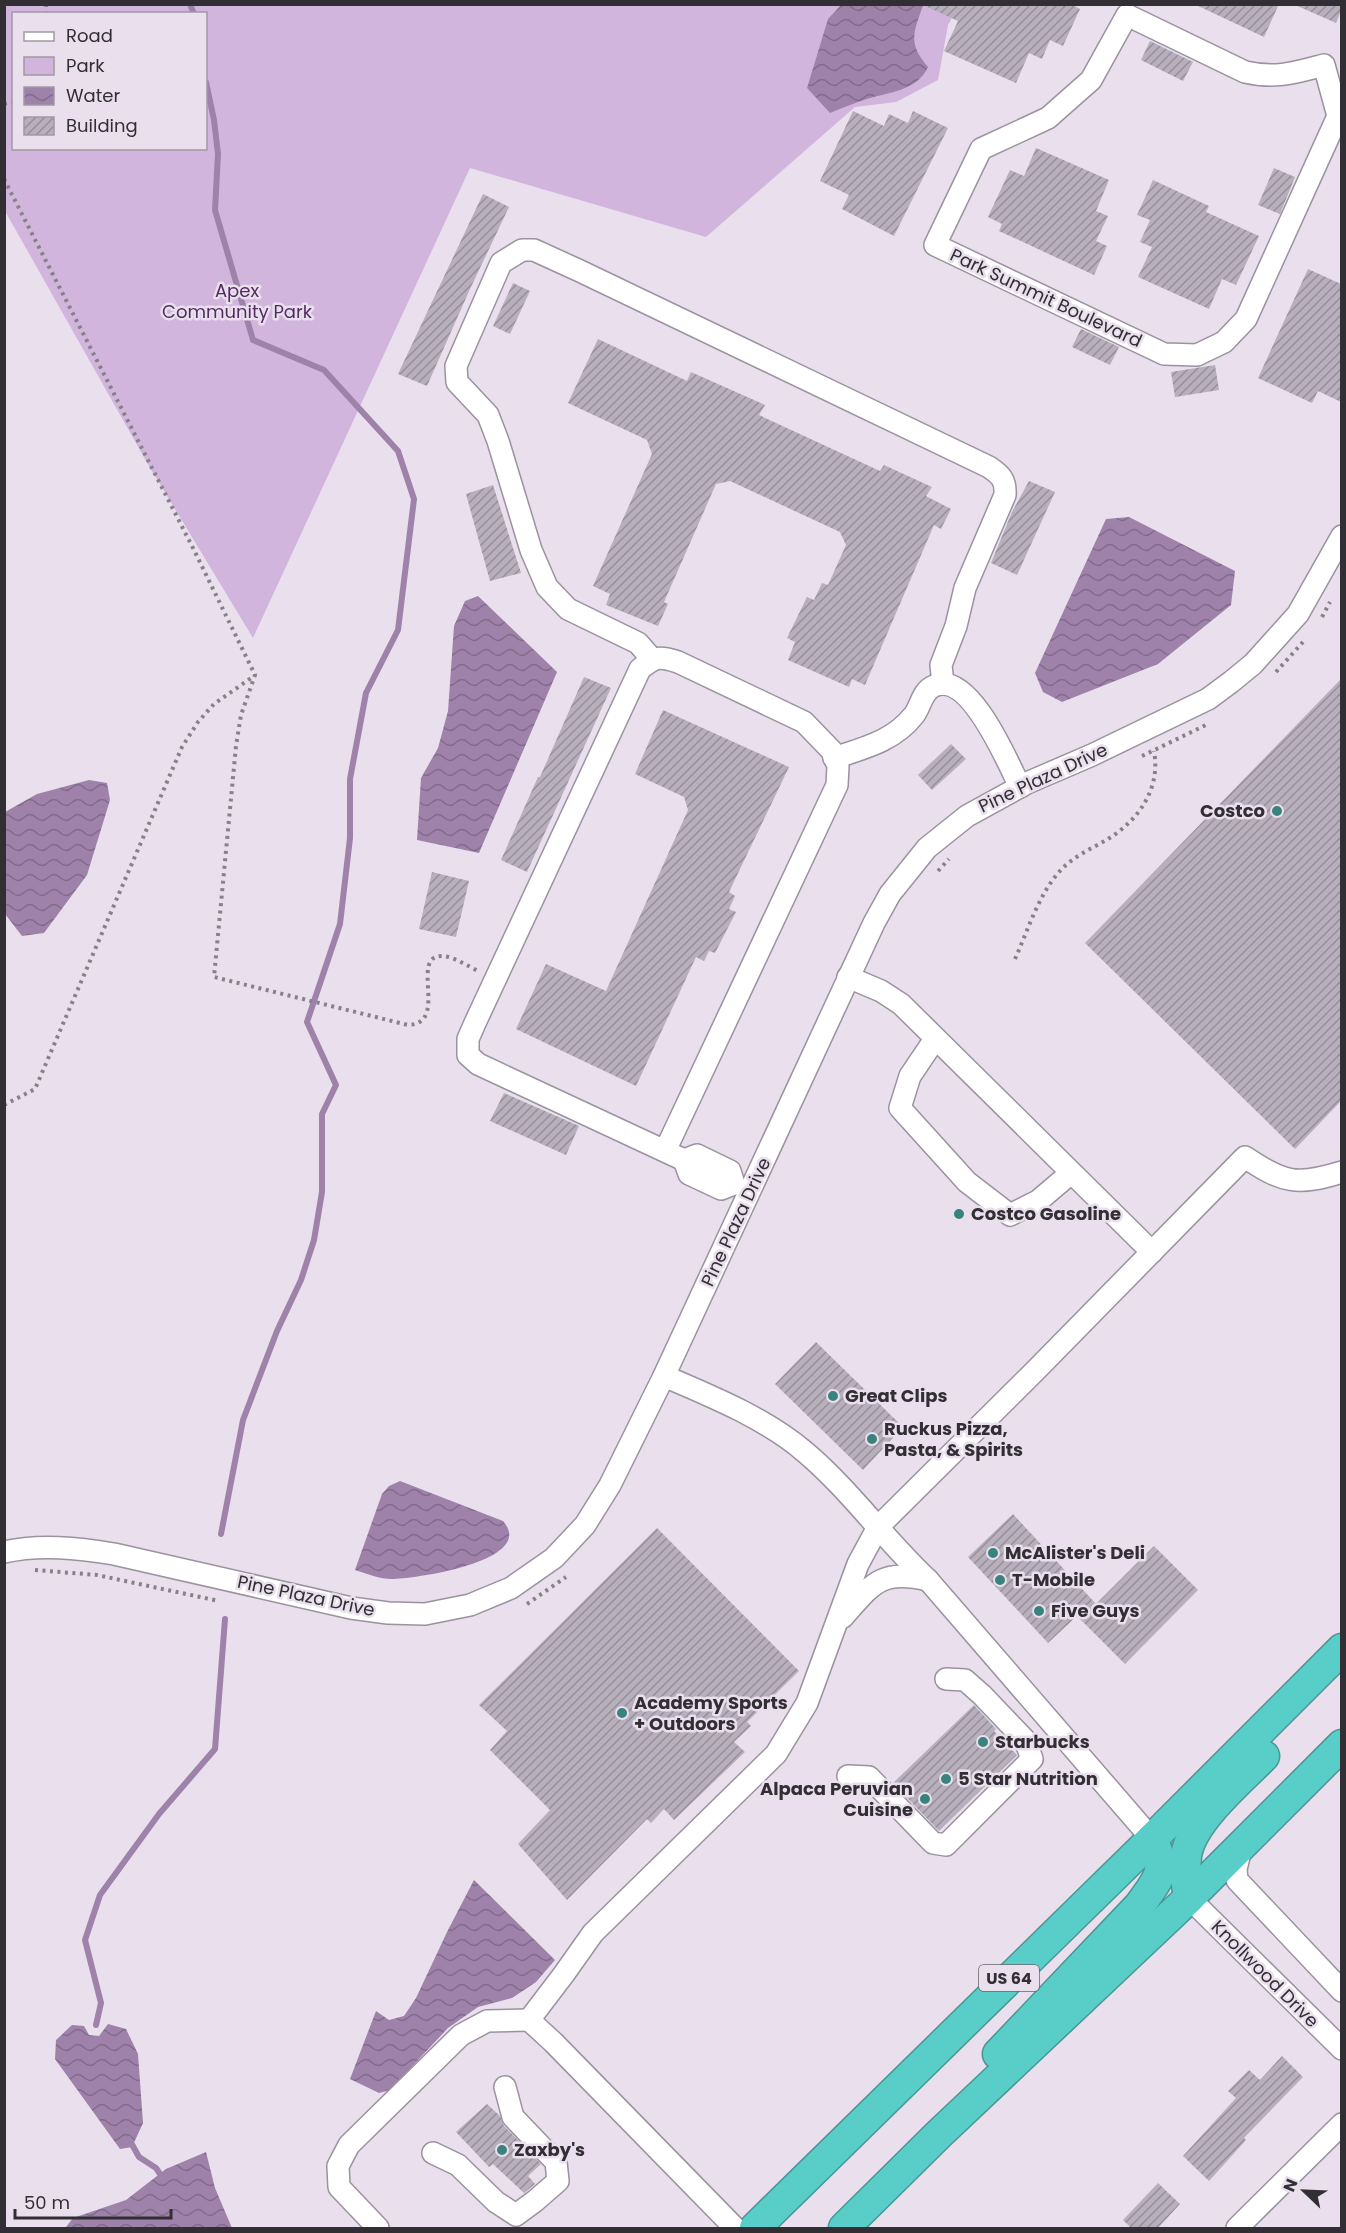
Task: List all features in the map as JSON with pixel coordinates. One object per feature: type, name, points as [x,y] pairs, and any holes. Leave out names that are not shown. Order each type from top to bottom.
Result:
[{"type":"highway","name":"US 64","points":[[755,2229],[875,2108],[1152,1839],[1341,1649]]},
{"type":"highway","points":[[1189,1898],[1187,1851],[1197,1826],[1341,1672]]},
{"type":"highway","points":[[844,2229],[907,2166],[1189,1898],[1341,1745]]},
{"type":"highway","points":[[907,2166],[937,2123],[1018,2031],[1139,1906],[1162,1870],[1160,1855],[1152,1839]]},
{"type":"street","name":"Park Summit Boulevard","points":[[1127,15],[1245,72],[1265,76],[1288,75],[1333,60],[1338,116],[1246,319],[1224,342],[1206,351],[1197,355],[1164,354],[935,245],[981,149],[1048,117],[1091,80],[1127,15]]},
{"type":"street","points":[[652,659],[638,643],[568,609],[547,587],[531,550],[488,415],[457,382],[456,366],[501,263],[522,250],[534,250],[580,271],[989,467],[1001,476],[1005,483],[1005,495],[965,588],[956,626],[941,665],[943,684]]},
{"type":"street","name":"Pine Plaza Drive","points":[[4,1552],[48,1548],[81,1549],[114,1554],[351,1608],[388,1613],[425,1614],[470,1605],[511,1588],[554,1558],[585,1525],[610,1485],[664,1376],[742,1188],[890,894],[927,848],[967,816],[1020,787],[1208,699],[1231,682],[1261,656],[1298,615],[1341,536]]},
{"type":"street","points":[[674,1156],[837,785],[838,766],[832,751],[822,738],[804,722],[678,662],[662,657],[652,659],[640,669],[468,1040],[468,1055],[478,1064],[674,1156],[697,1155],[730,1171],[742,1188]]},
{"type":"street","points":[[834,758],[876,744],[895,734],[914,715],[924,694],[933,686],[943,684],[960,690],[972,701],[986,720],[1020,787]]},
{"type":"street","points":[[848,977],[881,991],[901,1004],[1152,1252]]},
{"type":"street","points":[[935,1039],[910,1076],[900,1108],[967,1182],[1010,1215],[1038,1201],[1071,1173]]},
{"type":"street","points":[[529,2020],[592,1933],[776,1754],[807,1703],[858,1564],[878,1527],[1245,1157],[1265,1171],[1289,1181],[1319,1179],[1341,1172]]},
{"type":"street","points":[[664,1376],[755,1419],[794,1443],[825,1471],[904,1558],[928,1580],[1152,1839]]},
{"type":"street","points":[[835,1626],[858,1599],[880,1580],[899,1575],[928,1580]]},
{"type":"street","points":[[848,1776],[869,1777],[933,1843],[946,1845],[1032,1759],[1025,1740],[982,1695],[964,1680],[945,1679]]},
{"type":"street","points":[[1242,1845],[1236,1869],[1237,1880],[1341,1991]]},
{"type":"street","name":"Knollwood Drive","points":[[1189,1898],[1341,2049]]},
{"type":"street","points":[[377,2228],[339,2187],[338,2166],[349,2145],[461,2035],[487,2020],[529,2020],[735,2229]]},
{"type":"street","points":[[433,2153],[458,2165],[496,2202],[516,2215],[558,2181],[556,2162],[513,2117],[505,2087]]},
{"type":"street","points":[[1237,2229],[1341,2124]]},
{"type":"path","points":[[4,179],[194,550],[255,675],[241,715],[236,746],[214,976],[394,1023],[413,1025],[424,1017],[429,1000],[426,972],[428,965],[435,957],[444,956],[496,979]]},
{"type":"path","points":[[4,1105],[35,1089],[182,747],[198,722],[214,704],[255,675]]},
{"type":"path","points":[[1015,958],[1043,894],[1059,872],[1076,857],[1116,834],[1139,812],[1151,791],[1154,780],[1156,769],[1154,751]]},
{"type":"path","points":[[25,1572],[57,1571],[98,1575],[228,1603]]},
{"type":"path","points":[[520,1607],[537,1599],[573,1571]]},
{"type":"green space","name":"Apex Community Park","points":[[4,5],[959,5],[948,25],[938,80],[896,102],[855,107],[706,237],[470,168],[253,638],[149,466],[5,211]]},
{"type":"water","points":[[841,5],[923,5],[914,37],[917,51],[928,67],[923,75],[910,86],[830,113],[807,88],[828,19]]},
{"type":"water","points":[[1129,517],[1235,571],[1231,605],[1158,664],[1062,702],[1043,692],[1035,673],[1106,519]]},
{"type":"water","points":[[478,596],[557,672],[479,853],[417,840],[421,778],[438,748],[448,711],[454,626],[465,601]]},
{"type":"water","points":[[89,780],[107,783],[110,800],[87,875],[44,933],[22,936],[5,914],[5,812],[37,794]]},
{"type":"water","points":[[400,1481],[503,1521],[509,1535],[504,1547],[489,1557],[469,1565],[424,1576],[387,1579],[355,1570],[382,1494],[389,1486]]},
{"type":"water","points":[[474,1880],[555,1960],[536,1982],[512,1998],[478,2007],[448,2028],[390,2090],[379,2093],[350,2079],[376,2011],[389,2020],[404,2016],[416,1998]]},
{"type":"water","points":[[108,2024],[126,2029],[138,2054],[143,2123],[132,2147],[120,2149],[55,2059],[56,2040],[72,2025],[84,2026],[89,2035],[99,2036]]},
{"type":"water","points":[[206,2152],[215,2188],[232,2228],[66,2227],[73,2218],[126,2200],[166,2169]]},
{"type":"building","points":[[921,4],[1071,4],[1080,9],[1063,46],[1050,40],[1042,59],[1029,53],[1016,83],[944,51],[958,21]]},
{"type":"building","points":[[1194,4],[1279,4],[1264,37]]},
{"type":"building","points":[[1293,4],[1341,4],[1341,11],[1336,23]]},
{"type":"building","points":[[1150,41],[1193,62],[1183,81],[1141,60]]},
{"type":"building","points":[[853,111],[884,126],[889,114],[908,123],[913,111],[948,128],[894,236],[842,209],[849,195],[820,181]]},
{"type":"building","points":[[1036,148],[1109,180],[1096,211],[1108,216],[1096,241],[1107,246],[1094,275],[999,231],[1002,224],[988,217],[1010,170],[1024,176]]},
{"type":"building","points":[[1274,168],[1295,177],[1280,214],[1258,205]]},
{"type":"building","points":[[1153,180],[1209,206],[1206,212],[1259,236],[1236,285],[1222,279],[1209,309],[1138,277],[1152,247],[1140,242],[1150,220],[1137,215]]},
{"type":"building","points":[[483,194],[509,207],[427,386],[398,374]]},
{"type":"building","points":[[1308,269],[1341,284],[1341,402],[1318,391],[1312,403],[1258,378]]},
{"type":"building","points":[[513,283],[530,291],[510,334],[493,326]]},
{"type":"building","points":[[1081,329],[1119,347],[1110,365],[1072,347]]},
{"type":"building","points":[[598,339],[687,381],[691,372],[765,405],[759,415],[880,471],[884,465],[932,487],[926,496],[951,509],[941,529],[934,525],[865,685],[852,679],[849,687],[788,660],[795,642],[787,638],[807,597],[814,600],[822,583],[828,585],[846,545],[840,532],[730,481],[716,484],[664,602],[668,604],[658,626],[606,605],[610,594],[593,586],[652,454],[647,440],[568,403]]},
{"type":"building","points":[[1215,365],[1219,390],[1175,397],[1171,372]]},
{"type":"building","points":[[1029,481],[1055,492],[1017,575],[991,563],[1012,512]]},
{"type":"building","points":[[493,485],[521,573],[490,581],[466,494]]},
{"type":"building","points":[[584,677],[611,688],[527,872],[501,860]]},
{"type":"building","name":"Costco","points":[[1341,679],[1341,1101],[1295,1149],[1085,943]]},
{"type":"building","points":[[663,710],[789,767],[729,892],[735,896],[729,909],[736,912],[715,953],[709,951],[704,961],[696,957],[636,1086],[516,1029],[546,964],[606,991],[688,810],[684,797],[635,774]]},
{"type":"building","points":[[951,744],[966,759],[932,790],[918,775]]},
{"type":"building","points":[[432,872],[469,881],[456,937],[419,929]]},
{"type":"building","points":[[504,1093],[579,1126],[566,1155],[490,1121]]},
{"type":"building","points":[[816,1342],[903,1427],[863,1470],[775,1384]]},
{"type":"building","points":[[1013,1514],[1096,1604],[1154,1546],[1198,1590],[1125,1664],[1077,1616],[1048,1643],[968,1557]]},
{"type":"building","name":"Academy Sports + Outdoors","points":[[657,1528],[799,1671],[747,1722],[751,1726],[734,1742],[745,1752],[674,1820],[664,1809],[651,1823],[647,1819],[567,1900],[518,1844],[550,1810],[490,1750],[507,1731],[479,1705]]},
{"type":"building","points":[[974,1705],[1017,1755],[939,1831],[893,1783]]},
{"type":"building","points":[[1282,2056],[1303,2077],[1244,2138],[1246,2140],[1209,2181],[1183,2156],[1236,2098],[1228,2091],[1249,2070],[1260,2080]]},
{"type":"building","name":"Zaxby's","points":[[487,2104],[500,2116],[504,2126],[541,2164],[528,2176],[535,2184],[524,2193],[493,2164],[489,2167],[456,2132]]},
{"type":"building","points":[[1158,2183],[1180,2204],[1157,2229],[1132,2229],[1123,2220]]},
{"type":"waterway","points":[[190,4],[193,12]]},
{"type":"waterway","points":[[207,87],[218,154],[215,210],[253,340],[324,370],[398,451],[414,499],[398,630],[366,693],[350,779],[350,838],[340,924],[307,1022],[336,1085],[322,1114],[322,1192],[314,1240],[301,1280],[277,1331],[243,1420],[221,1534]]},
{"type":"waterway","points":[[96,2025],[101,2003],[85,1940],[100,1895],[159,1814],[215,1749],[225,1619]]},
{"type":"waterway","points":[[129,2139],[139,2157],[156,2168],[164,2180]]},
{"type":"place","name":"Costco","points":[[1277,811]]},
{"type":"place","name":"Costco Gasoline","points":[[959,1214]]},
{"type":"place","name":"Great Clips","points":[[833,1396]]},
{"type":"place","name":"Ruckus Pizza, Pasta, & Spirits","points":[[872,1439]]},
{"type":"place","name":"McAlister's Deli","points":[[993,1553]]},
{"type":"place","name":"T-Mobile","points":[[1000,1580]]},
{"type":"place","name":"Five Guys","points":[[1039,1611]]},
{"type":"place","name":"Academy Sports + Outdoors","points":[[622,1713]]},
{"type":"place","name":"Starbucks","points":[[983,1742]]},
{"type":"place","name":"5 Star Nutrition","points":[[946,1779]]},
{"type":"place","name":"Alpaca Peruvian Cuisine","points":[[925,1799]]},
{"type":"place","name":"Zaxby's","points":[[502,2150]]}]
